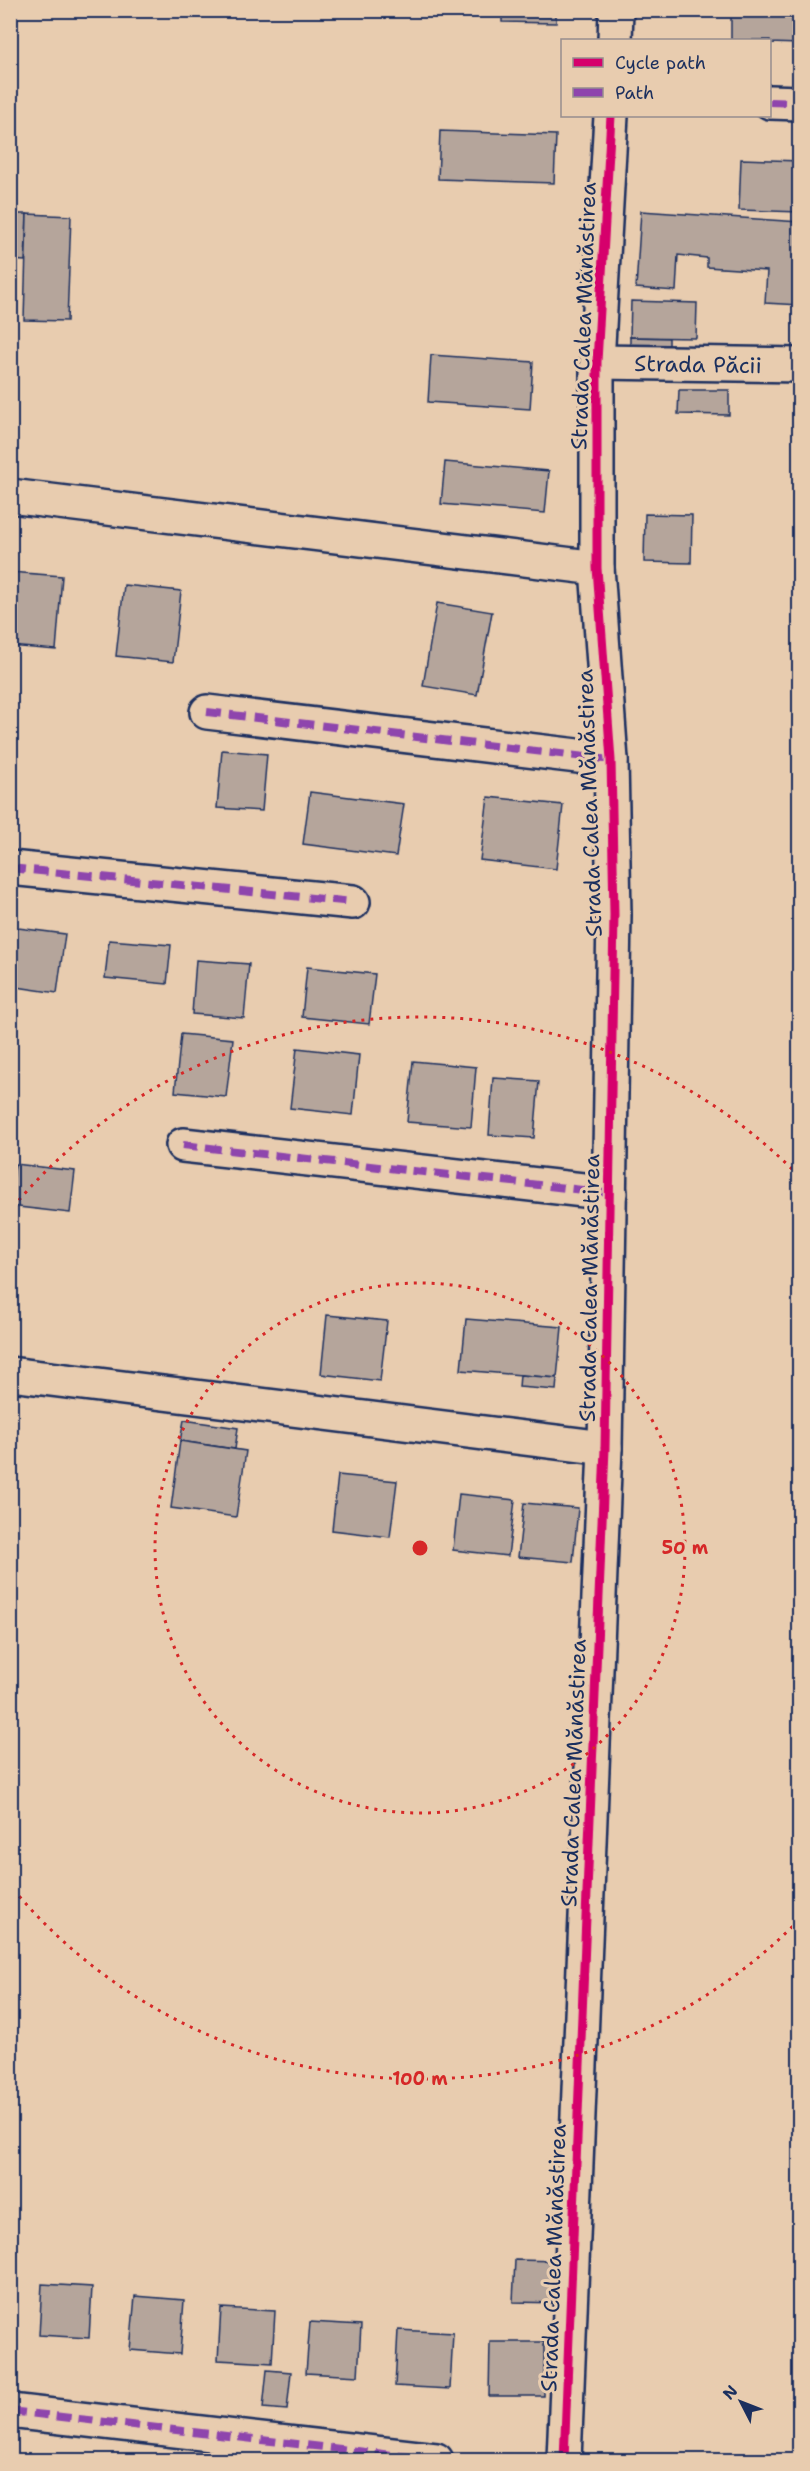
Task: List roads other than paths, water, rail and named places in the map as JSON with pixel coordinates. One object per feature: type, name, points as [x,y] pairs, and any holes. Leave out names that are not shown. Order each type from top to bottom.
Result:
[{"type":"street","points":[[615,39],[616,10]]},
{"type":"street","points":[[771,102],[800,102]]},
{"type":"street","name":"Strada Calea Mănăstirea","points":[[564,2460],[605,1448],[614,915],[611,760],[597,568],[597,362],[611,117]]},
{"type":"street","name":"Strada Păcii","points":[[597,362],[800,365]]},
{"type":"street","points":[[10,496],[597,568]]},
{"type":"street","points":[[207,712],[611,760]]},
{"type":"street","points":[[10,868],[353,902]]},
{"type":"street","points":[[183,1145],[610,1193]]},
{"type":"street","name":"Strada Calea Mănăstirea","points":[[10,1374],[605,1448]]},
{"type":"street","points":[[10,2411],[436,2460]]}]
